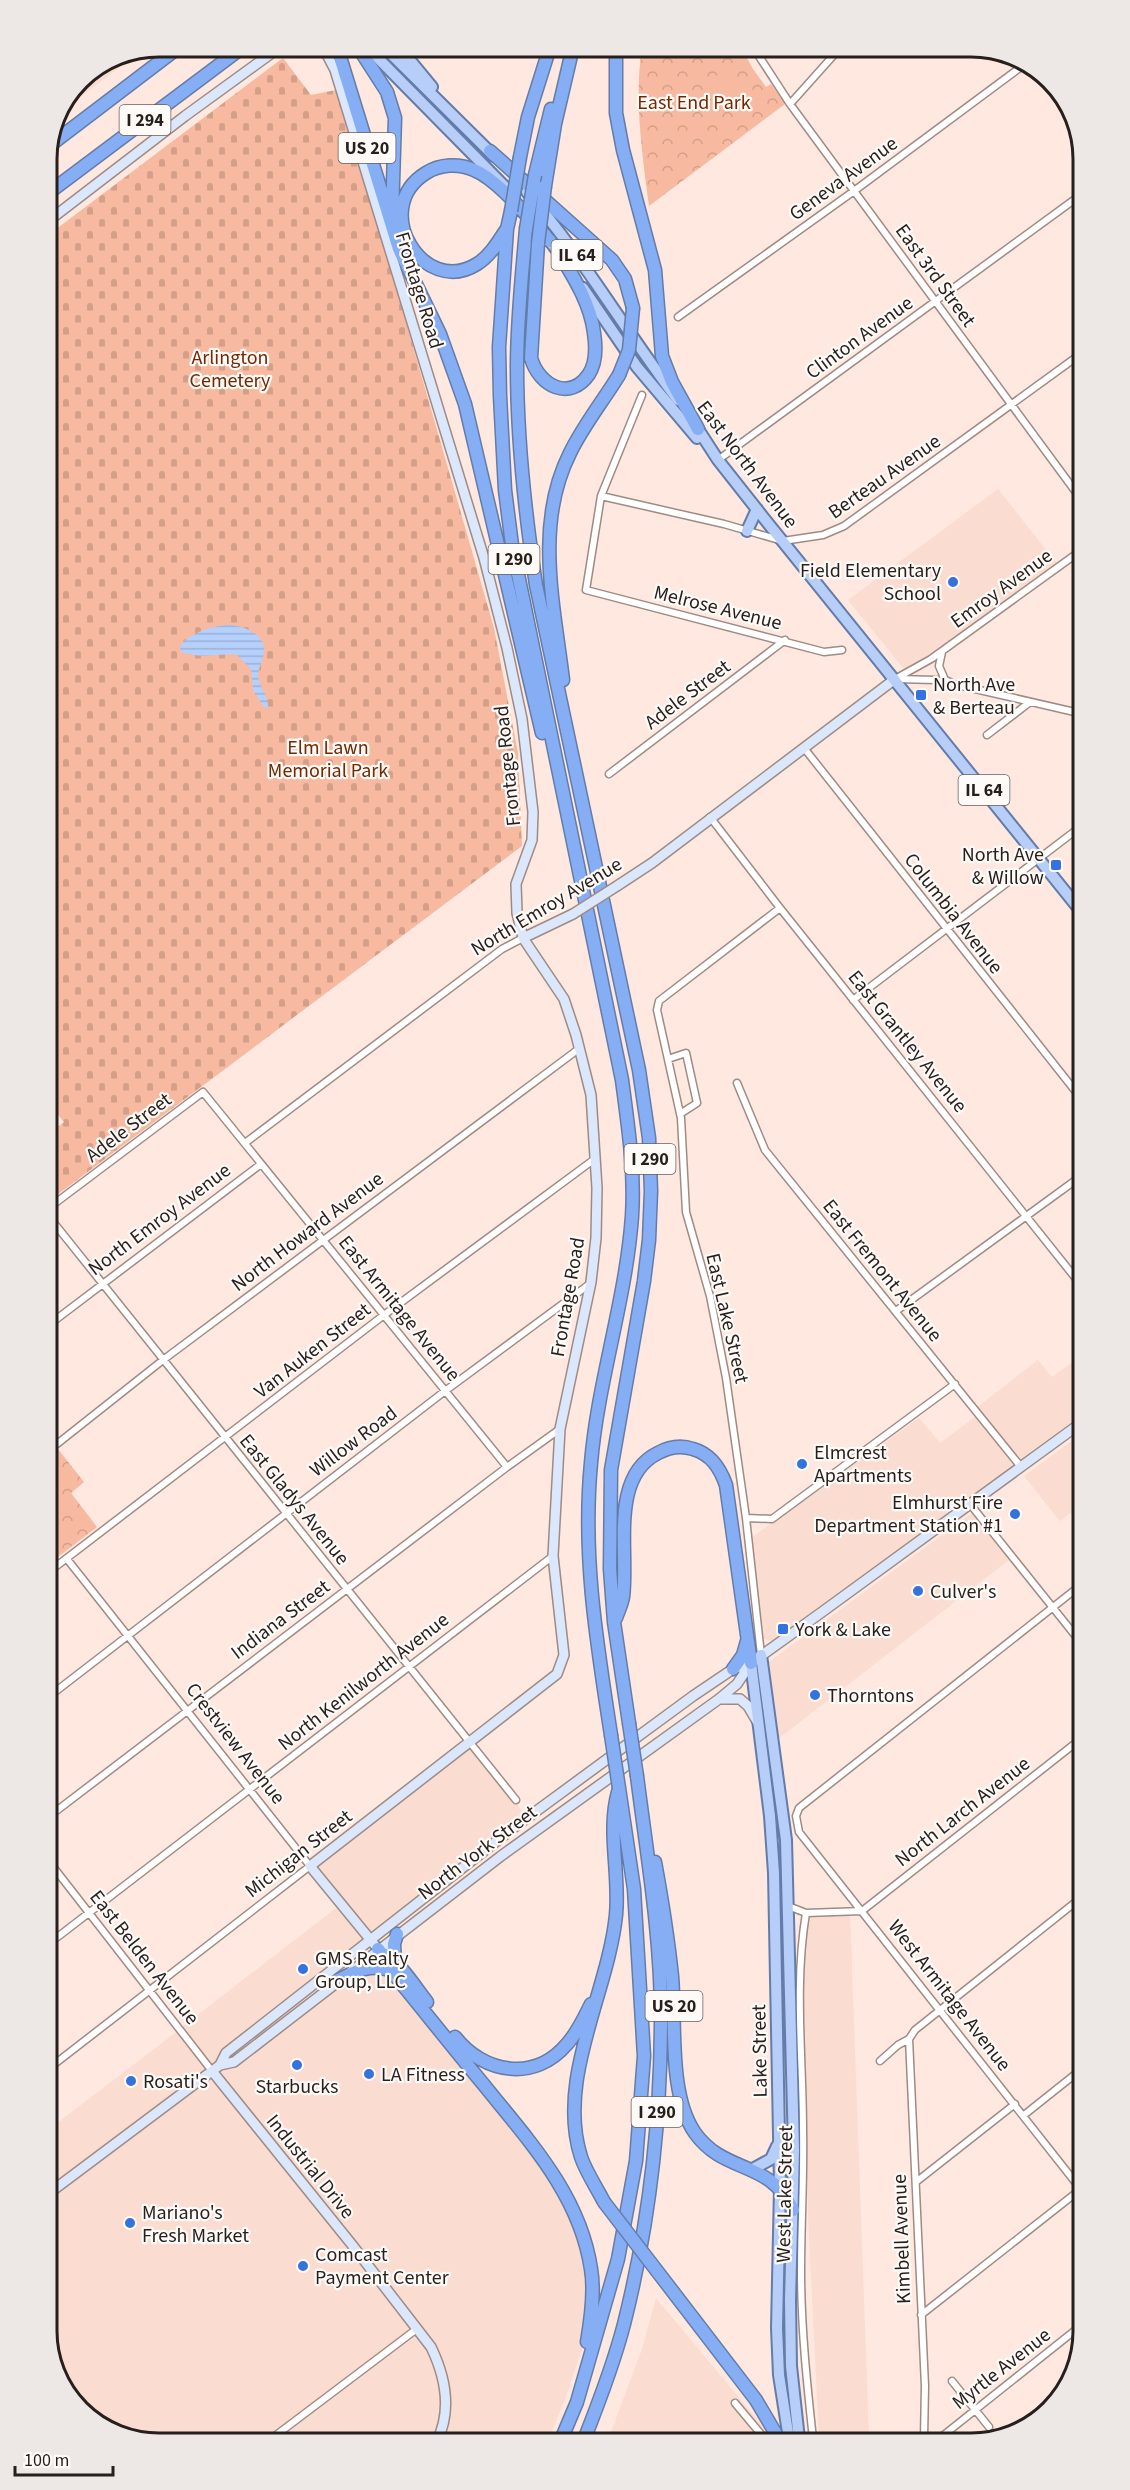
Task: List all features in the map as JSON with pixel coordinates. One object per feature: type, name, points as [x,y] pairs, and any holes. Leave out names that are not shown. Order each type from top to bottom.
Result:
[{"type":"highway","name":"I 294","points":[[59,138],[165,57]]},
{"type":"highway","name":"I 294","points":[[57,186],[228,57]]},
{"type":"highway","name":"US 20","points":[[340,57],[399,249],[440,334],[465,404],[533,700],[582,883]]},
{"type":"highway","points":[[365,57],[387,92],[395,118],[391,204],[399,249]]},
{"type":"highway","name":"I 290","points":[[545,57],[520,157],[507,228],[499,347],[505,490],[520,593],[622,1080],[633,1156],[630,1236],[597,1411],[588,1506],[592,1612],[634,1889],[644,2056],[636,2161],[618,2259],[577,2402],[564,2433]]},
{"type":"highway","name":"I 290","points":[[564,57],[535,175],[526,229],[517,365],[521,468],[536,585],[639,1070],[651,1163],[649,1240],[644,1281],[611,1470],[610,1569],[614,1622],[638,1776],[655,1929],[661,2014],[660,2074],[644,2223],[624,2324],[586,2433]]},
{"type":"highway","points":[[562,258],[588,307],[595,346],[593,366],[589,374],[579,384],[564,388],[544,382],[531,358],[544,242],[545,186],[555,124],[571,57]]},
{"type":"highway","points":[[616,57],[616,113],[628,171],[655,270],[662,356],[672,382],[698,429]]},
{"type":"highway","points":[[489,151],[612,260],[626,279],[633,308],[629,350],[619,375],[569,454],[556,490],[553,509],[550,578],[572,752]]},
{"type":"highway","points":[[507,228],[493,249],[477,264],[468,268],[446,270],[426,262],[411,248],[402,225],[404,203],[414,184],[428,171],[451,165],[463,167],[473,170],[490,181],[544,242]]},
{"type":"highway","points":[[614,1622],[623,1598],[624,1526],[631,1482],[636,1472],[650,1457],[666,1449],[682,1447],[699,1451],[709,1457],[722,1473],[726,1485],[748,1640],[756,1659]]},
{"type":"highway","points":[[733,1669],[743,1654],[748,1640]]},
{"type":"highway","name":"US 20","points":[[638,1776],[664,1912],[672,1976],[678,2088],[684,2111],[695,2132],[709,2148],[725,2160],[769,2177],[780,2187],[793,2210]]},
{"type":"highway","points":[[619,1788],[613,1810],[618,1899],[613,1940],[577,2076],[575,2107],[581,2157],[604,2202],[756,2400],[775,2433]]},
{"type":"highway","points":[[398,1934],[394,1944],[393,1966],[542,2157],[573,2207],[592,2270],[591,2316],[577,2402]]},
{"type":"highway","points":[[377,1948],[383,1961],[393,1966],[472,2056],[486,2064],[503,2068],[539,2065],[561,2050],[578,2029],[604,1976]]},
{"type":"highway","points":[[338,1980],[357,1970],[393,1966]]},
{"type":"main road","name":"East North Avenue","points":[[377,57],[412,95],[498,178],[544,242],[562,258],[637,367],[675,414],[718,460],[1073,901]]},
{"type":"main road","name":"East North Avenue","points":[[395,57],[474,135],[559,231],[718,460]]},
{"type":"main road","points":[[408,57],[474,135]]},
{"type":"main road","points":[[747,531],[757,509]]},
{"type":"main road","name":"Lake Street","points":[[756,1659],[760,1730],[774,1874],[780,2187],[777,2328],[779,2375],[788,2433]]},
{"type":"main road","name":"Lake Street","points":[[756,1659],[786,1840],[794,2150],[790,2366],[798,2433]]},
{"type":"main road","points":[[751,2170],[771,2158],[779,2140]]},
{"type":"street","points":[[57,214],[265,57]]},
{"type":"street","name":"Frontage Road","points":[[328,57],[335,70],[484,558],[507,648],[522,719],[533,812],[532,840],[516,884],[517,913],[523,938],[564,999],[580,1048],[591,1095],[596,1158],[596,1238],[591,1282],[560,1429],[553,1556],[562,1623],[564,1655],[562,1665]]},
{"type":"street","name":"East 3rd Street","points":[[759,57],[790,104],[1073,488]]},
{"type":"street","points":[[790,104],[832,57]]},
{"type":"street","name":"Geneva Avenue","points":[[678,318],[1018,69]]},
{"type":"street","name":"Clinton Avenue","points":[[718,460],[1073,201]]},
{"type":"street","name":"Berteau Avenue","points":[[601,496],[783,541],[823,535],[844,526],[1073,360]]},
{"type":"street","points":[[601,496],[642,395]]},
{"type":"street","name":"Melrose Avenue","points":[[601,496],[586,590],[824,652],[842,650]]},
{"type":"street","name":"Emroy Avenue","points":[[895,679],[942,651],[1073,556]]},
{"type":"street","name":"Adele Street","points":[[609,774],[784,640]]},
{"type":"street","name":"Emroy Avenue","points":[[942,651],[939,666],[945,680],[951,683]]},
{"type":"street","points":[[895,679],[929,678],[1073,712]]},
{"type":"street","name":"North Emroy Avenue","points":[[245,1143],[502,949],[573,914],[617,886],[895,679]]},
{"type":"street","points":[[987,735],[1030,702]]},
{"type":"street","name":"Columbia Avenue","points":[[804,748],[1073,1088]]},
{"type":"street","name":"East Grantley Avenue","points":[[710,818],[1073,1275]]},
{"type":"street","points":[[853,999],[1073,832]]},
{"type":"street","name":"East Lake Street","points":[[756,1659],[746,1518],[721,1350],[710,1296],[686,1212],[680,1114],[657,1010],[659,1001],[780,908]]},
{"type":"street","name":"North Howard Avenue","points":[[57,1444],[163,1360],[580,1048]]},
{"type":"street","points":[[668,1059],[686,1053],[698,1103],[680,1114]]},
{"type":"street","name":"East Fremont Avenue","points":[[737,1083],[765,1150],[1021,1467]]},
{"type":"street","name":"East Armitage Avenue","points":[[198,1095],[203,1092],[507,1467]]},
{"type":"street","name":"Adele Street","points":[[57,1202],[198,1095]]},
{"type":"street","name":"Van Auken Street","points":[[57,1566],[384,1315],[596,1158]]},
{"type":"street","name":"North Emroy Avenue","points":[[57,1319],[261,1164]]},
{"type":"street","points":[[896,1311],[1073,1182]]},
{"type":"street","name":"East Gladys Avenue","points":[[57,1227],[516,1800]]},
{"type":"street","name":"Willow Road","points":[[57,1690],[285,1513],[591,1282]]},
{"type":"street","points":[[746,1518],[772,1519],[955,1384]]},
{"type":"street","name":"Indiana Street","points":[[57,1810],[346,1589],[560,1429]]},
{"type":"street","name":"North York Street","points":[[57,2187],[220,2065],[234,2062],[377,1948],[512,1829],[733,1669],[756,1659],[1073,1429]]},
{"type":"street","points":[[970,1503],[1073,1633]]},
{"type":"street","name":"North Kenilworth Avenue","points":[[57,1937],[553,1556]]},
{"type":"street","name":"Crestview Avenue","points":[[67,1559],[377,1948]]},
{"type":"street","points":[[1052,1607],[1073,1592]]},
{"type":"street","name":"West Armitage Avenue","points":[[1052,1607],[799,1808],[796,1816],[799,1832],[1073,2178]]},
{"type":"street","name":"North York Street","points":[[220,2065],[226,2053],[398,1934],[501,1856],[719,1699],[737,1684],[756,1659]]},
{"type":"street","name":"Michigan Street","points":[[57,2062],[470,1743],[557,1674],[562,1665]]},
{"type":"street","points":[[719,1699],[740,1699],[748,1706],[760,1730]]},
{"type":"street","name":"North Larch Avenue","points":[[862,1911],[1073,1745]]},
{"type":"street","name":"East Belden Avenue","points":[[57,1871],[212,2071]]},
{"type":"street","points":[[880,2061],[898,2045],[909,2039],[915,2030],[1073,1904]]},
{"type":"street","points":[[787,1906],[806,1913],[862,1911]]},
{"type":"street","name":"West Lake Street","points":[[806,1913],[800,1959],[803,2130],[801,2271],[812,2433]]},
{"type":"street","name":"Kimbell Avenue","points":[[909,2039],[925,2386],[924,2433]]},
{"type":"street","name":"Industrial Drive","points":[[212,2071],[418,2328],[439,2363],[446,2389],[444,2425],[440,2433]]},
{"type":"street","points":[[1024,2115],[1073,2076]]},
{"type":"street","points":[[916,2182],[1015,2104]]},
{"type":"street","points":[[921,2315],[1073,2197]]},
{"type":"street","points":[[279,2433],[418,2328]]},
{"type":"street","name":"Myrtle Avenue","points":[[946,2433],[1073,2332]]},
{"type":"street","points":[[952,2381],[989,2427]]},
{"type":"street","points":[[735,2403],[760,2433]]},
{"type":"shaded area","points":[[127,62],[76,100],[92,82]]},
{"type":"shaded area","name":"Field Elementary School","points":[[998,489],[1058,565],[930,657],[904,669],[848,600]]},
{"type":"shaded area","points":[[1038,1360],[1052,1377],[1073,1362],[1073,1421],[772,1641],[762,1638],[751,1538],[919,1418],[940,1443],[975,1417],[971,1412]]},
{"type":"shaded area","points":[[1073,1440],[1073,1511],[1060,1521],[1024,1476]]},
{"type":"shaded area","points":[[972,1513],[1009,1560],[778,1739],[769,1662]]},
{"type":"shaded area","points":[[469,1746],[528,1818],[373,1939],[314,1867]]},
{"type":"shaded area","points":[[340,1905],[371,1944],[213,2068],[182,2027]]},
{"type":"shaded area","points":[[850,1914],[869,2433],[819,2433],[808,2215],[803,1957],[809,1917]]},
{"type":"shaded area","points":[[370,1951],[535,2155],[560,2191],[578,2229],[588,2270],[588,2312],[582,2349],[551,2433],[152,2433],[132,2430],[120,2425],[97,2412],[87,2403],[67,2376],[62,2364],[57,2331],[57,2190]]},
{"type":"shaded area","points":[[179,2030],[209,2071],[57,2185],[57,2123]]},
{"type":"shaded area","points":[[656,2298],[760,2423],[765,2433],[611,2433],[642,2349]]},
{"type":"green space","name":"East End Park","points":[[641,57],[746,57],[766,87],[771,84],[785,104],[649,206],[639,106]]},
{"type":"green space","points":[[283,58],[311,95],[336,90],[387,256],[494,628],[518,753],[522,846],[57,1195],[57,1127],[64,1122],[57,1114],[57,228]]},
{"type":"green space","points":[[726,69],[744,95],[720,113],[712,103],[708,89],[716,76]]},
{"type":"green space","points":[[57,1448],[84,1482],[71,1493],[97,1527],[57,1558]]},
{"type":"water","points":[[231,625],[250,630],[263,643],[263,657],[258,676],[268,708],[264,707],[253,690],[251,669],[236,654],[199,656],[181,652],[180,646],[196,633],[218,626]]},
{"type":"place","name":"Field Elementary School","points":[[953,582]]},
{"type":"place","name":"North Ave & Berteau","points":[[921,695]]},
{"type":"place","name":"North Ave & Willow","points":[[1056,865]]},
{"type":"place","name":"Elmcrest Apartments","points":[[802,1464]]},
{"type":"place","name":"Elmhurst Fire Department Station #1","points":[[1015,1514]]},
{"type":"place","name":"Culver's","points":[[918,1591]]},
{"type":"place","name":"York & Lake","points":[[783,1629]]},
{"type":"place","name":"Thorntons","points":[[815,1695]]},
{"type":"place","name":"GMS Realty Group, LLC","points":[[303,1969]]},
{"type":"place","name":"Starbucks","points":[[297,2065]]},
{"type":"place","name":"LA Fitness","points":[[369,2074]]},
{"type":"place","name":"Rosati's","points":[[131,2081]]},
{"type":"place","name":"Mariano's Fresh Market","points":[[130,2223]]},
{"type":"place","name":"Comcast Payment Center","points":[[303,2266]]},
{"type":"park label","name":"Arlington Cemetery","points":[[230,368]]},
{"type":"park label","name":"Elm Lawn Memorial Park","points":[[328,758]]}]
